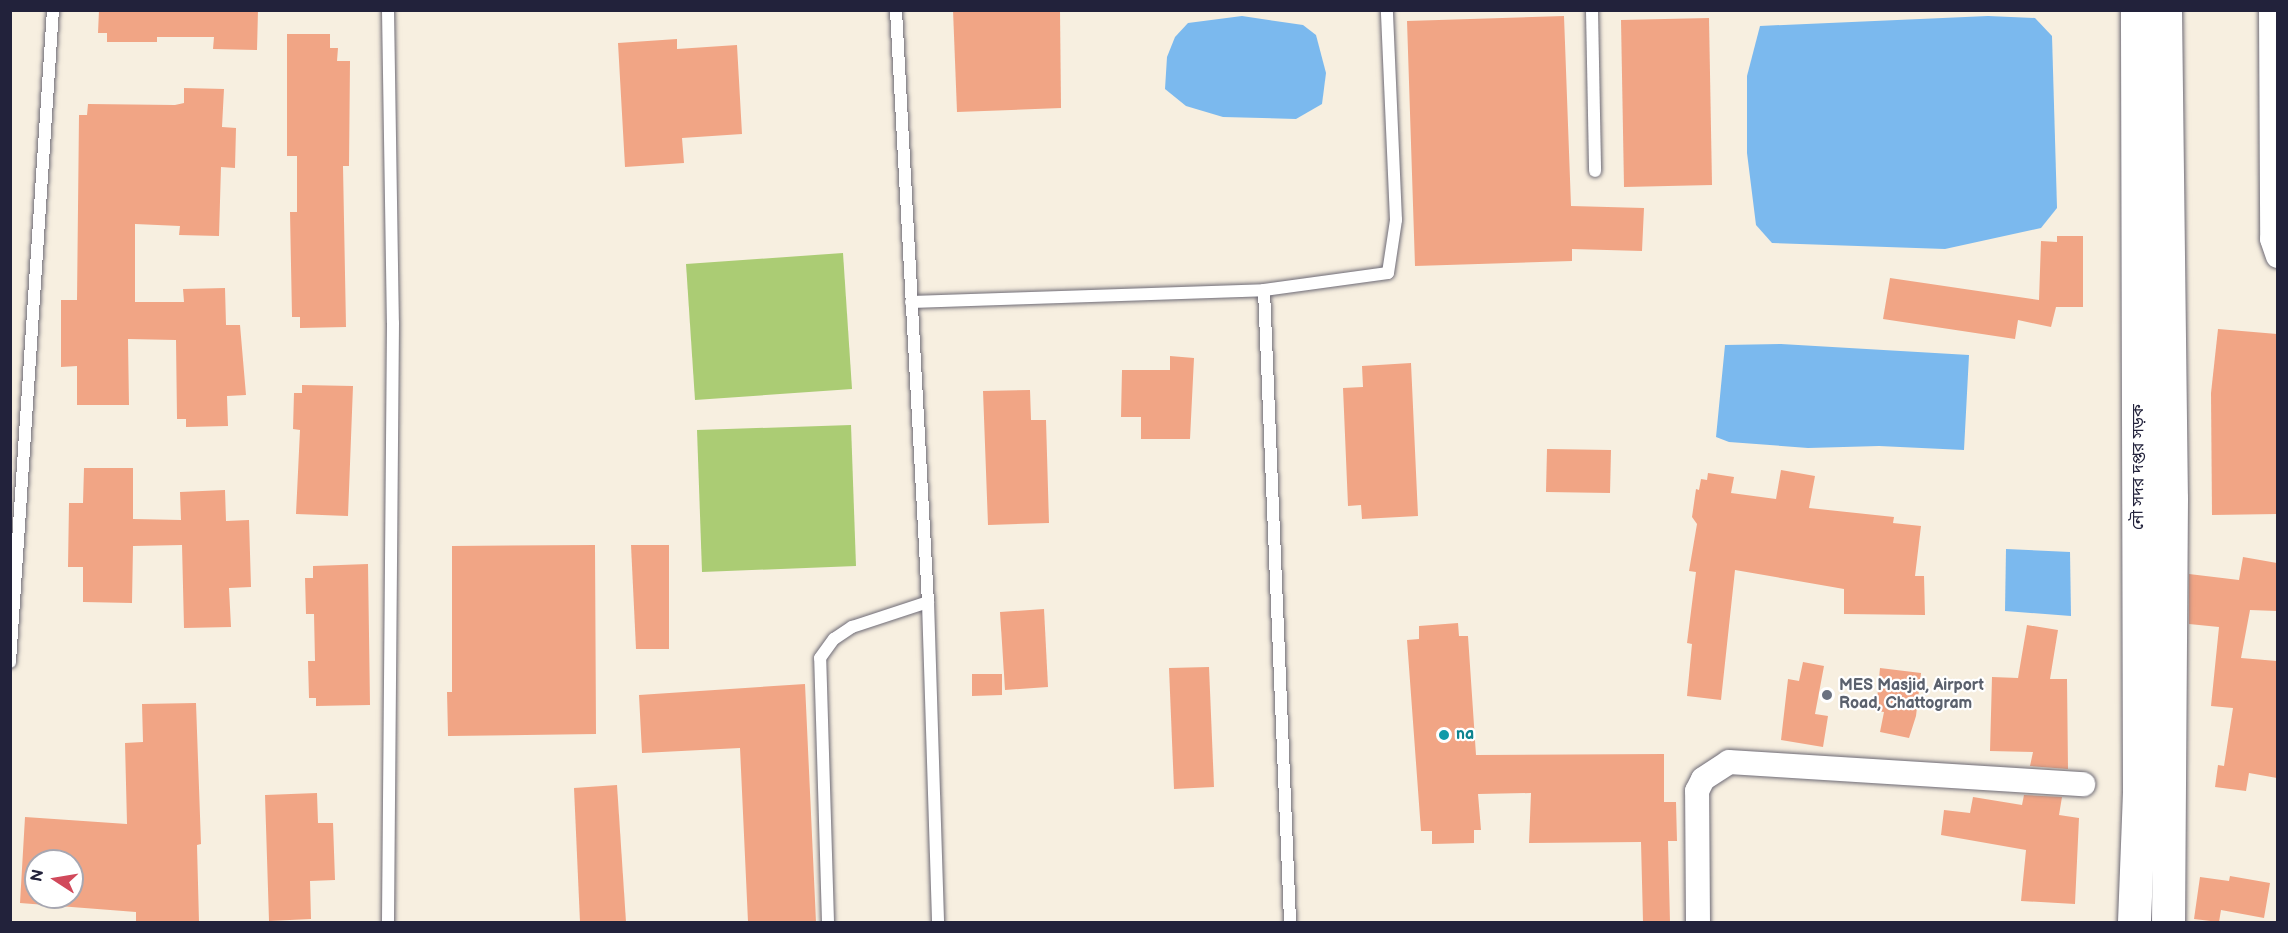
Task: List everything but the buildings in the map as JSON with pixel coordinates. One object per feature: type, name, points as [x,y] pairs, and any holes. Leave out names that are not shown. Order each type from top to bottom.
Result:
[{"type":"main road","name":"নৌ সদর দপ্তর সড়ক","points":[[2134,922],[2139,793],[2137,10]]},
{"type":"main road","name":"নৌ সদর দপ্তর সড়ক","points":[[2165,10],[2171,498],[2168,922]]},
{"type":"street","points":[[2271,10],[2272,238],[2277,256]]},
{"type":"street","points":[[1698,922],[1697,791],[1703,779],[1729,762],[2083,784]]},
{"type":"lane","points":[[10,662],[53,10]]},
{"type":"lane","points":[[388,10],[393,323],[388,922]]},
{"type":"lane","points":[[896,10],[928,602],[938,922]]},
{"type":"lane","points":[[911,302],[1264,290],[1388,273],[1396,220],[1387,10]]},
{"type":"lane","points":[[1592,10],[1595,171]]},
{"type":"lane","points":[[1264,290],[1290,922]]},
{"type":"lane","points":[[828,922],[820,658],[834,639],[852,627],[928,602]]},
{"type":"green space","points":[[843,253],[852,389],[695,400],[686,264]]},
{"type":"green space","points":[[851,425],[856,566],[702,572],[697,430]]},
{"type":"water","points":[[1242,16],[1303,25],[1316,35],[1326,73],[1322,104],[1296,119],[1223,117],[1186,106],[1165,89],[1167,57],[1175,37],[1188,23]]},
{"type":"water","points":[[1988,16],[2035,18],[2052,36],[2057,208],[2041,228],[1945,249],[1772,243],[1756,225],[1747,153],[1747,76],[1760,26]]},
{"type":"water","points":[[1781,344],[1969,355],[1964,450],[1879,446],[1808,448],[1729,442],[1716,437],[1725,345]]},
{"type":"water","points":[[2006,549],[2070,552],[2071,616],[2005,611]]},
{"type":"place","name":"MES Masjid, Airport Road, Chattogram","points":[[1827,695]]},
{"type":"place","name":"na","points":[[1444,735]]}]
